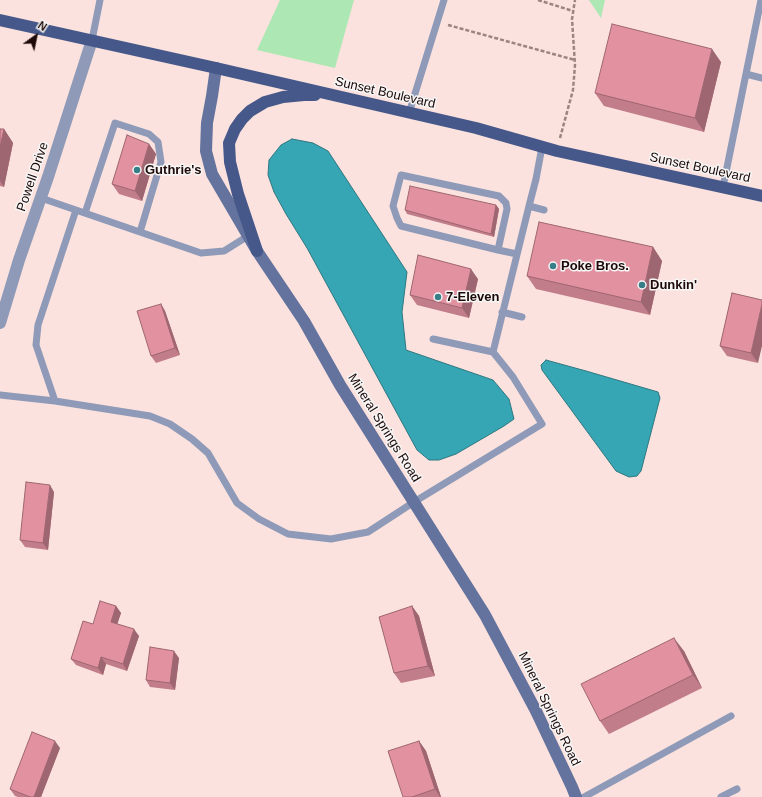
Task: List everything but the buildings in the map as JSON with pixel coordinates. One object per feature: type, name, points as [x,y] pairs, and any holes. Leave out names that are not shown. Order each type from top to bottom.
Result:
[{"type":"main road","name":"Sunset Boulevard","points":[[0,20],[476,128],[557,151],[762,196]]},
{"type":"main road","points":[[257,251],[238,194],[230,162],[229,144],[235,129],[250,111],[265,102],[283,97],[304,95],[338,96]]},
{"type":"street","name":"Powell Drive","points":[[0,324],[19,260],[41,198],[92,40]]},
{"type":"street","name":"Mineral Springs Road","points":[[216,68],[207,124],[206,151],[212,174],[257,251],[304,321],[340,385],[485,615],[536,711],[576,797]]},
{"type":"lane","points":[[92,40],[100,0]]},
{"type":"lane","points":[[409,113],[444,0]]},
{"type":"lane","points":[[723,187],[761,0]]},
{"type":"lane","points":[[746,74],[762,78]]},
{"type":"lane","points":[[85,213],[115,123],[150,134],[158,142],[161,162],[140,232]]},
{"type":"lane","points":[[493,352],[536,179],[542,147]]},
{"type":"lane","points":[[498,250],[507,209],[506,202],[499,196],[401,175],[393,206],[401,226],[498,250],[517,254]]},
{"type":"lane","points":[[41,198],[201,253],[224,251],[248,236]]},
{"type":"lane","points":[[529,206],[544,210]]},
{"type":"lane","points":[[55,401],[36,345],[38,325],[76,210]]},
{"type":"lane","points":[[502,312],[522,317]]},
{"type":"lane","points":[[0,395],[55,401],[150,416],[170,424],[192,439],[208,453],[237,503],[259,519],[288,534],[330,539],[368,532],[414,502],[542,424],[513,377],[493,352],[434,339]]},
{"type":"lane","points":[[584,797],[731,716]]},
{"type":"lane","points":[[721,797],[737,789]]},
{"type":"path","points":[[538,0],[573,11]]},
{"type":"path","points":[[557,151],[573,90],[575,60],[572,19],[575,0]]},
{"type":"path","points":[[438,22],[575,60]]},
{"type":"green space","points":[[280,0],[354,0],[335,68],[257,50]]},
{"type":"green space","points":[[589,0],[605,0],[601,18]]},
{"type":"water","points":[[292,139],[313,143],[328,151],[407,272],[402,312],[406,350],[493,380],[509,399],[514,419],[456,454],[439,460],[429,460],[417,450],[307,248],[274,192],[268,175],[269,160],[281,145]]},
{"type":"water","points":[[546,360],[658,392],[660,398],[641,471],[637,476],[629,477],[616,471],[542,370],[541,365]]},
{"type":"place","name":"Guthrie's","points":[[137,170]]},
{"type":"place","name":"Poke Bros.","points":[[553,266]]},
{"type":"place","name":"Dunkin'","points":[[642,285]]},
{"type":"place","name":"7-Eleven","points":[[438,297]]}]
